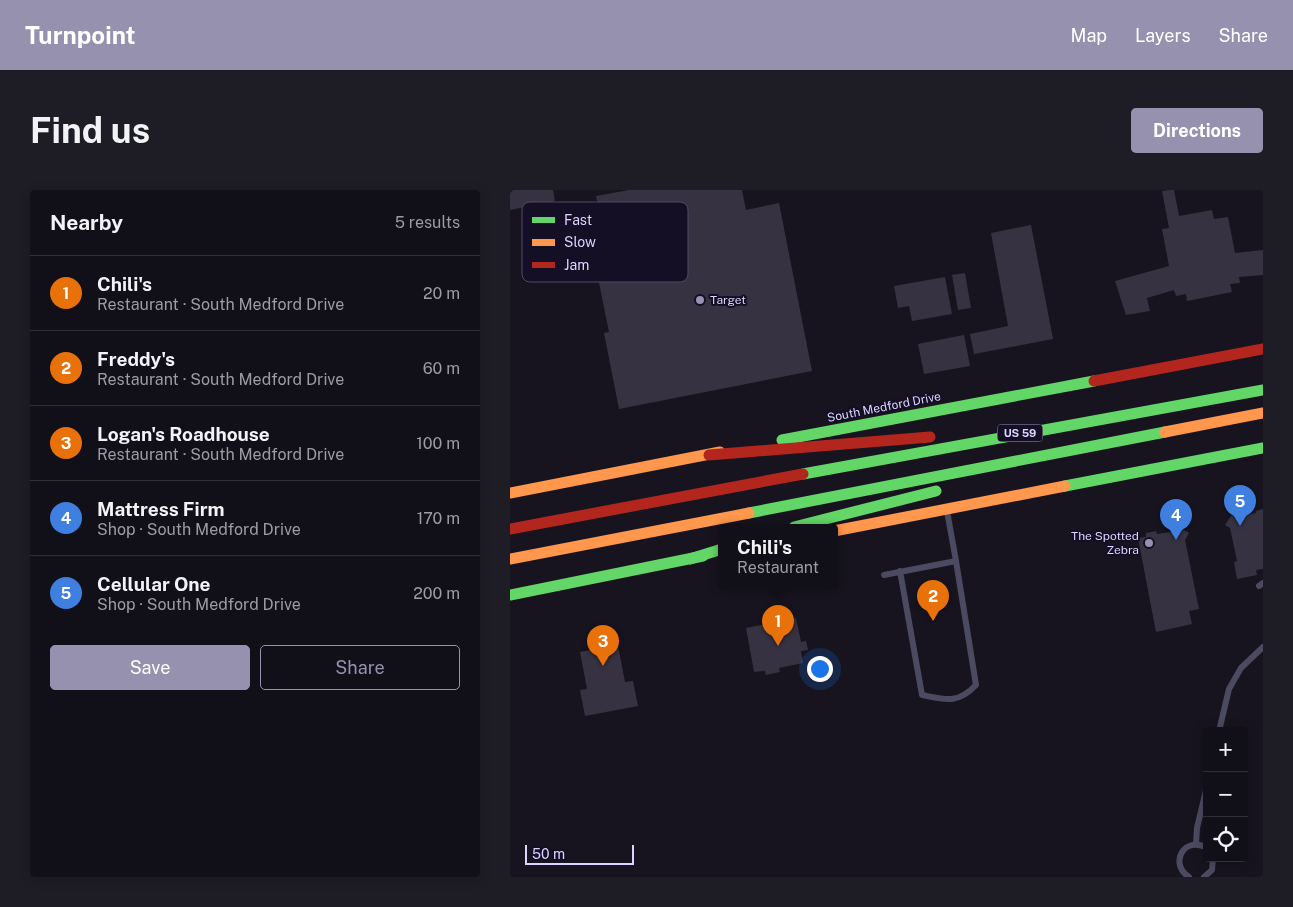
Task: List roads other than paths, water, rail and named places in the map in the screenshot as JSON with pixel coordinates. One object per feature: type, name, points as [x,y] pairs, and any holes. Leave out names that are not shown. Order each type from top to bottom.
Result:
[{"type":"main road","name":"South Medford Drive","points":[[510,492],[1263,348]]},
{"type":"main road","name":"US 59","points":[[510,529],[1043,429],[1263,390]]},
{"type":"main road","name":"US 59","points":[[510,559],[1263,413]]},
{"type":"main road","points":[[709,454],[1043,429]]},
{"type":"main road","points":[[838,530],[1261,450]]},
{"type":"main road","points":[[964,483],[1062,452]]},
{"type":"main road","points":[[806,524],[946,488]]},
{"type":"main road","points":[[510,596],[718,552]]},
{"type":"lane","points":[[900,572],[922,695],[945,700],[966,696],[976,685],[947,510]]},
{"type":"lane","points":[[884,575],[956,561]]},
{"type":"lane","points":[[1220,727],[1229,689],[1241,668],[1263,647]]},
{"type":"lane","points":[[1196,844],[1197,828],[1203,803]]},
{"type":"lane","points":[[1188,877],[1180,867],[1180,856],[1186,847],[1196,844],[1203,847]]},
{"type":"lane","points":[[1204,877],[1212,870],[1213,862]]},
{"type":"place","name":"Target","points":[[700,300]]},
{"type":"place","name":"Cellular One","points":[[1240,526]]},
{"type":"place","name":"Mattress Firm","points":[[1176,540]]},
{"type":"place","name":"The Spotted Zebra","points":[[1149,543]]},
{"type":"place","name":"Freddy's","points":[[933,621]]},
{"type":"place","name":"Chili's","points":[[778,646]]},
{"type":"place","name":"Logan's Roadhouse","points":[[603,666]]}]
